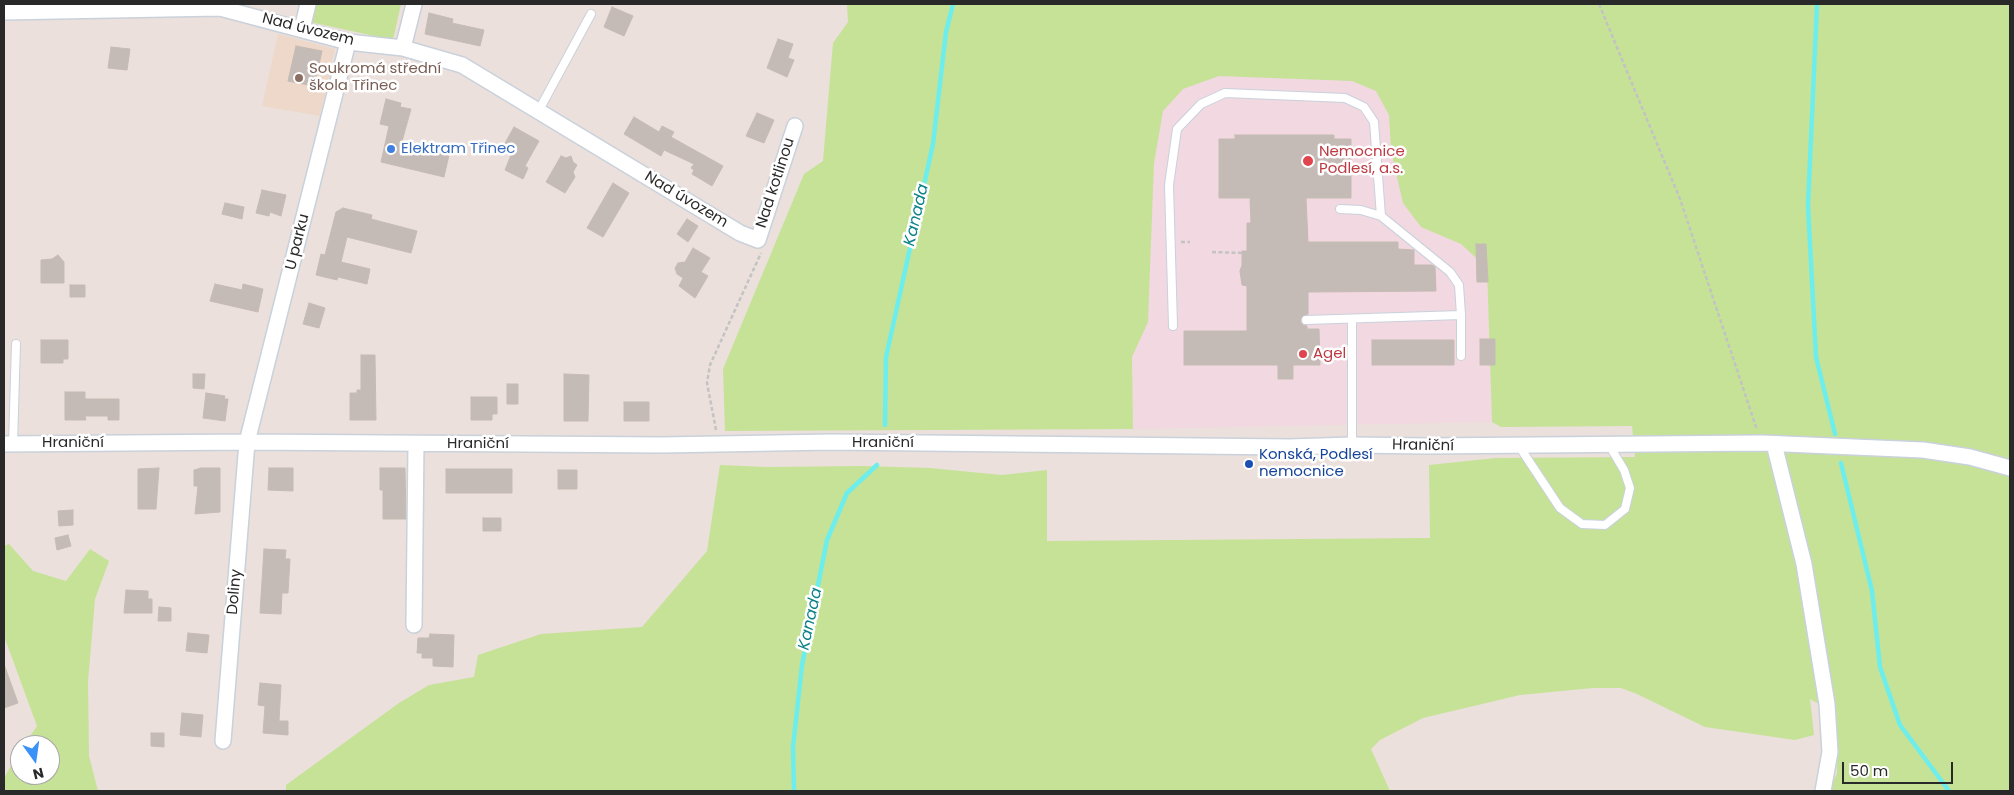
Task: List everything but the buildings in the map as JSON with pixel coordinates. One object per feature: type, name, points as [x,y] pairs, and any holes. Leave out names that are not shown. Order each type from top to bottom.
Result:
[{"type":"street","points":[[302,28],[308,4]]},
{"type":"street","points":[[404,48],[414,4]]},
{"type":"street","name":"Nad úvozem","points":[[4,12],[220,8],[302,28],[348,42],[404,48],[462,65],[732,228],[758,240]]},
{"type":"street","name":"U parku","points":[[247,442],[348,42]]},
{"type":"street","name":"Nad kotlinou","points":[[758,240],[795,126]]},
{"type":"street","name":"Hraniční","points":[[8,444],[247,442],[719,444],[831,442],[1288,447],[1768,443],[1923,450],[1970,457],[2010,468]]},
{"type":"street","name":"Doliny","points":[[223,741],[247,442]]},
{"type":"street","points":[[1768,443],[1804,564],[1827,704],[1830,752],[1823,791]]},
{"type":"street","points":[[414,625],[416,444]]},
{"type":"lane","points":[[539,110],[591,14]]},
{"type":"lane","points":[[1173,326],[1169,185],[1177,129],[1200,104],[1225,93],[1345,98],[1364,107],[1374,122],[1381,216]]},
{"type":"lane","points":[[1340,210],[1361,210],[1381,216],[1450,272],[1459,285],[1461,356]]},
{"type":"lane","points":[[1306,320],[1461,315]]},
{"type":"lane","points":[[1352,319],[1352,445]]},
{"type":"lane","points":[[8,444],[16,344]]},
{"type":"lane","points":[[1519,446],[1560,508],[1582,524],[1605,525],[1625,510],[1630,488],[1624,470],[1608,444]]},
{"type":"path","points":[[1599,4],[1680,199],[1768,443]]},
{"type":"path","points":[[719,444],[707,383],[710,365],[762,252],[758,240]]},
{"type":"path","points":[[1212,252],[1242,253]]},
{"type":"shaded area","name":"Soukromá střední škola Třinec","points":[[278,34],[335,49],[320,116],[262,106]]},
{"type":"shaded area","name":"Nemocnice Podlesí, a.s.","points":[[1487,50],[1487,268],[1492,422],[1133,429],[1128,55]]},
{"type":"green space","points":[[314,4],[401,4],[393,40],[310,22]]},
{"type":"green space","points":[[847,4],[2010,4],[2010,791],[1829,791],[1837,773],[1837,714],[1810,699],[1814,735],[1795,740],[1705,727],[1621,688],[1593,688],[1520,695],[1423,718],[1380,740],[1371,749],[1390,791],[286,791],[286,785],[399,703],[429,685],[474,677],[478,655],[541,634],[642,627],[707,551],[720,465],[930,468],[1002,475],[1047,470],[1047,541],[1430,538],[1429,465],[1496,458],[1635,457],[1632,426],[1501,427],[1492,422],[1487,268],[1461,244],[1421,227],[1403,203],[1391,151],[1389,115],[1376,91],[1352,81],[1219,76],[1183,89],[1163,111],[1154,163],[1148,322],[1132,357],[1133,429],[725,431],[723,369],[804,174],[823,161],[833,43],[848,22]]},
{"type":"green space","points":[[9,544],[33,571],[66,581],[90,549],[109,561],[95,599],[88,682],[89,756],[98,791],[4,791],[4,778],[10,768],[10,785],[60,785],[60,735],[31,735],[37,726],[4,636],[4,546]]},
{"type":"waterway","name":"Kanada","points":[[885,425],[886,357],[933,144],[946,32],[953,4]]},
{"type":"waterway","points":[[1817,4],[1808,206],[1816,357],[1835,434]]},
{"type":"waterway","points":[[1841,463],[1872,591],[1880,667],[1900,725],[1949,791]]},
{"type":"waterway","name":"Kanada","points":[[794,791],[793,747],[802,665],[827,540],[847,493],[877,465]]},
{"type":"place","name":"Soukromá střední škola Třinec","points":[[299,78]]},
{"type":"place","name":"Elektram Třinec","points":[[391,149]]},
{"type":"place","name":"Nemocnice Podlesí, a.s.","points":[[1308,161]]},
{"type":"place","name":"Agel","points":[[1303,354]]},
{"type":"place","name":"Konská, Podlesí nemocnice","points":[[1249,464]]}]
